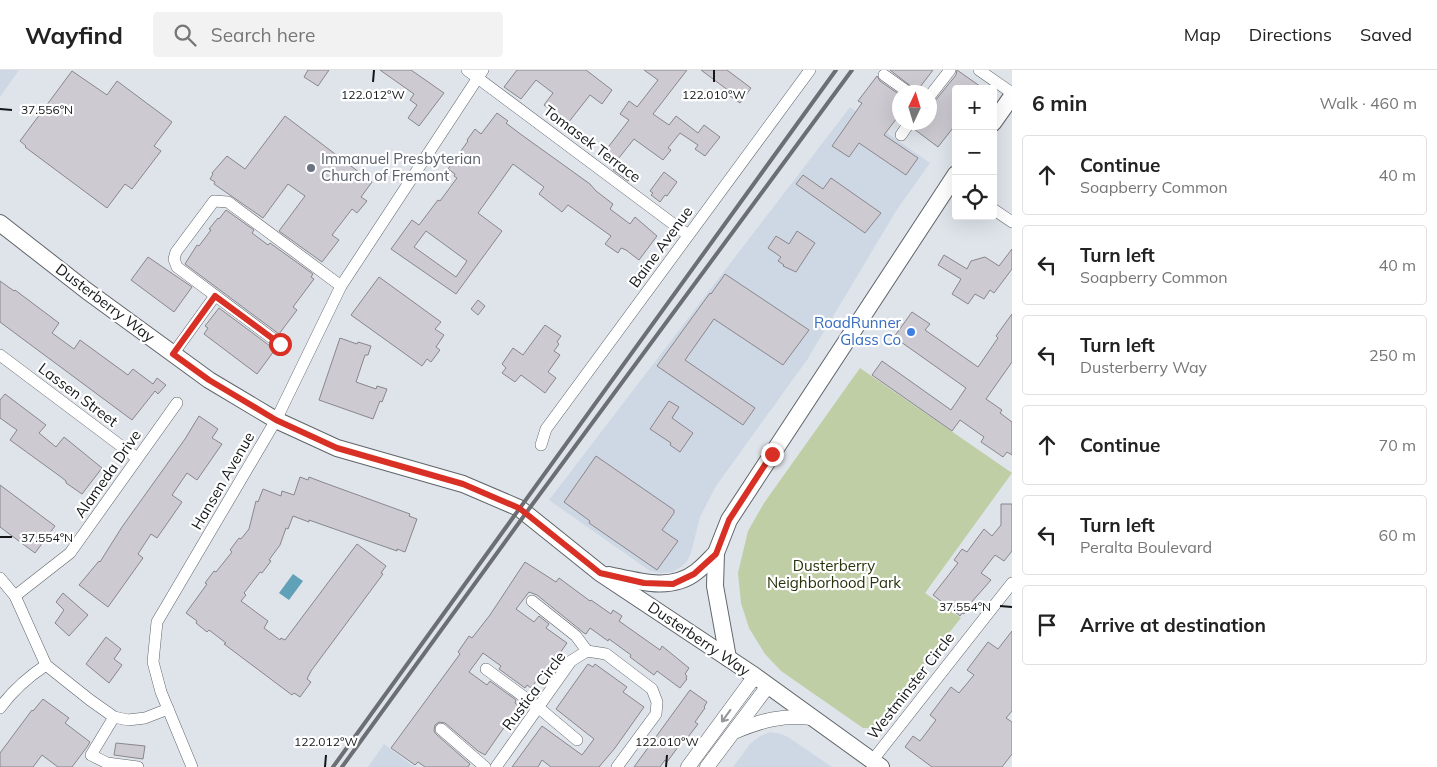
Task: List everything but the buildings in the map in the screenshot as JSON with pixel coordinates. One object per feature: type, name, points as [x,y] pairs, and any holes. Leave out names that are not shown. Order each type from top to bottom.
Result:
[{"type":"main road","points":[[997,117],[1012,95]]},
{"type":"main road","points":[[728,658],[715,586],[716,554],[729,520],[952,183]]},
{"type":"main road","name":"Dusterberry Way","points":[[0,223],[87,291],[209,380],[276,420],[337,448],[463,484],[519,508],[600,573],[728,658],[876,764]]},
{"type":"main road","points":[[600,573],[644,583],[673,584],[694,574],[716,554]]},
{"type":"street","name":"Tomasek Terrace","points":[[467,70],[481,74],[688,235]]},
{"type":"street","name":"Baine Avenue","points":[[541,444],[546,429],[810,70]]},
{"type":"street","points":[[937,88],[950,70]]},
{"type":"street","points":[[979,70],[1012,95]]},
{"type":"street","name":"Hansen Avenue","points":[[192,767],[161,692],[153,662],[158,622],[276,420],[341,286],[481,74]]},
{"type":"street","points":[[884,75],[898,85]]},
{"type":"street","points":[[901,134],[904,130]]},
{"type":"street","points":[[280,344],[177,267],[174,259],[176,252],[214,201],[228,202],[341,286]]},
{"type":"street","points":[[997,212],[1012,222]]},
{"type":"street","points":[[173,354],[215,296]]},
{"type":"street","name":"Lassen Street","points":[[0,355],[137,458]]},
{"type":"street","name":"Alameda Drive","points":[[15,596],[70,553],[177,404]]},
{"type":"street","points":[[0,578],[15,596],[46,665],[114,717],[128,720],[145,718],[168,709]]},
{"type":"street","name":"Westminster Circle","points":[[876,764],[1012,584]]},
{"type":"street","points":[[532,601],[576,636],[587,650]]},
{"type":"street","name":"Rustica Circle","points":[[496,767],[571,661],[587,650],[606,654],[652,689],[657,702],[656,714],[617,767]]},
{"type":"street","points":[[0,708],[11,693],[31,675],[46,665]]},
{"type":"street","points":[[486,669],[539,708],[578,740]]},
{"type":"street","points":[[707,767],[733,732],[761,681]]},
{"type":"street","points":[[688,767],[761,681]]},
{"type":"street","points":[[733,732],[754,723],[770,719],[792,716],[812,718]]},
{"type":"street","points":[[114,717],[91,755],[107,763],[138,767]]},
{"type":"street","points":[[441,729],[485,767]]},
{"type":"shaded area","points":[[0,70],[19,70],[0,97]]},
{"type":"shaded area","points":[[850,107],[930,163],[896,211],[807,360],[716,486],[700,517],[691,553],[687,561],[672,572],[650,571],[549,500]]},
{"type":"shaded area","points":[[770,732],[788,737],[832,767],[733,767],[750,744],[760,736]]},
{"type":"shaded area","points":[[384,744],[414,767],[368,767]]},
{"type":"green space","name":"Dusterberry Neighborhood Park","points":[[860,368],[1012,473],[925,593],[961,618],[872,728],[863,728],[781,671],[765,654],[749,628],[741,603],[738,573],[748,531],[764,503]]},
{"type":"water","points":[[293,574],[303,581],[289,600],[279,593]]},
{"type":"railway","points":[[333,767],[836,70]]},
{"type":"railway","points":[[342,767],[852,70]]},
{"type":"place","name":"Immanuel Presbyterian Church of Fremont","points":[[311,168]]},
{"type":"place","name":"RoadRunner Glass Co","points":[[911,332]]},
{"type":"route","points":[[280,344],[215,296],[173,354],[209,380],[276,420],[337,448],[463,484],[519,508],[600,573],[644,583],[673,584],[694,574],[716,554],[729,520],[772,454]]}]
